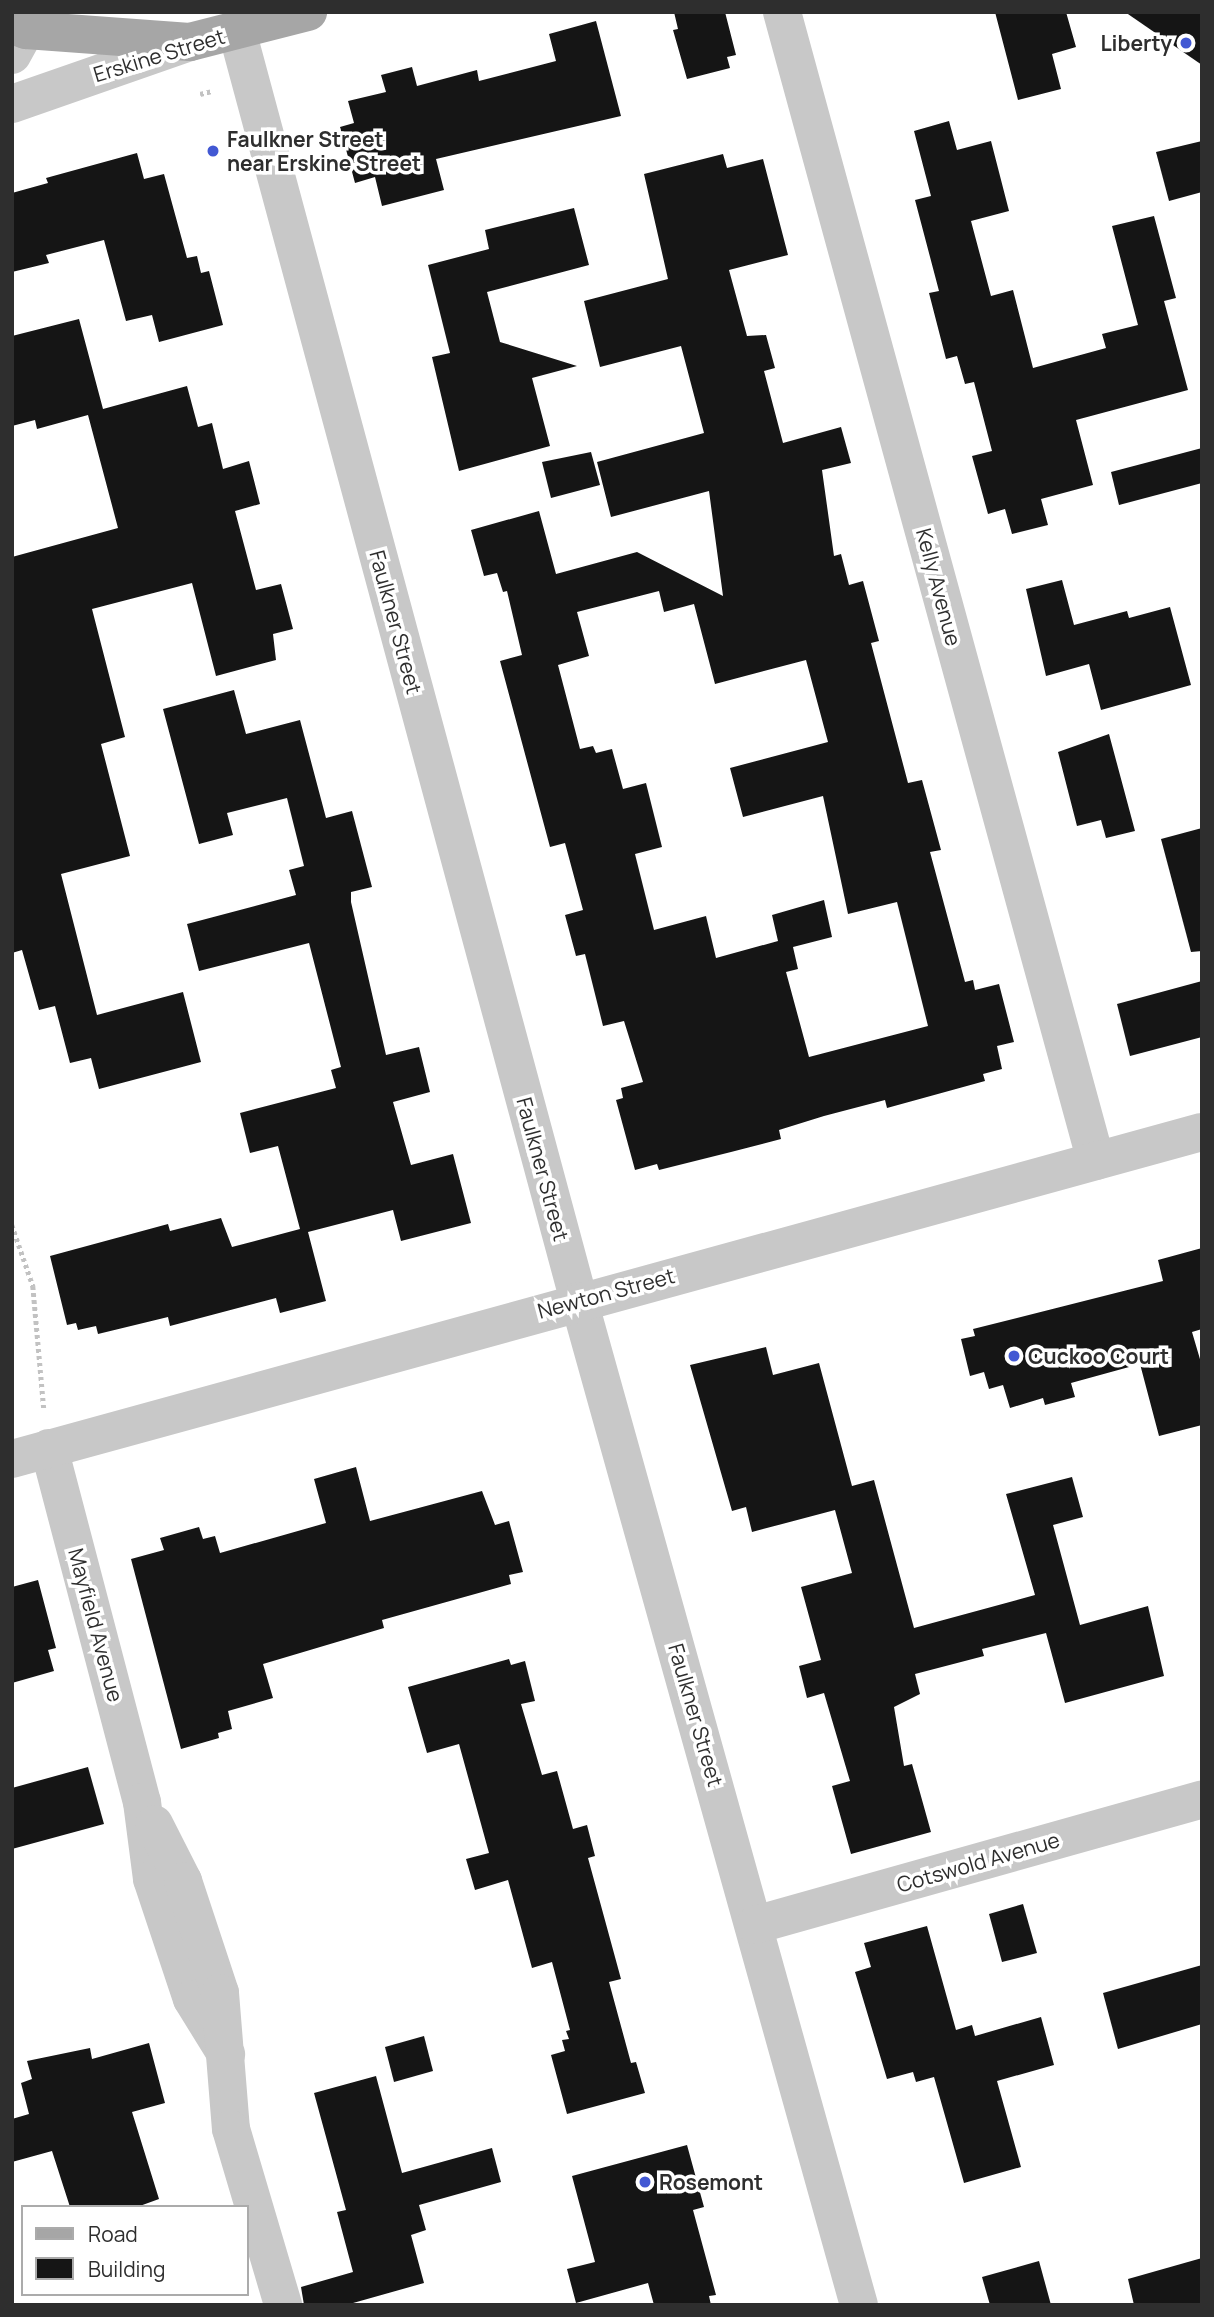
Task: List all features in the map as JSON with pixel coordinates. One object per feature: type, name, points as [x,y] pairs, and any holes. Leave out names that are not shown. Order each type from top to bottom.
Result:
[{"type":"main road","name":"Erskine Street","points":[[190,42],[308,12]]},
{"type":"main road","points":[[17,37],[190,42]]},
{"type":"street","name":"Kelly Avenue","points":[[782,12],[1096,1161]]},
{"type":"street","name":"Faulkner Street","points":[[237,31],[579,1301],[859,2305]]},
{"type":"street","name":"Erskine Street","points":[[12,104],[190,42]]},
{"type":"street","name":"Newton Street","points":[[12,1458],[47,1431],[579,1301],[1202,1132]]},
{"type":"street","name":"Mayfield Avenue","points":[[47,1431],[142,1802],[183,1881],[220,1993],[231,2129],[283,2305]]},
{"type":"street","name":"Cotswold Avenue","points":[[755,1925],[1202,1799]]},
{"type":"path","points":[[12,1225],[33,1286],[47,1431]]},
{"type":"building","points":[[674,12],[725,12],[736,55],[727,57],[730,68],[687,79],[673,30],[678,29]]},
{"type":"building","points":[[995,12],[1066,12],[1076,47],[1052,54],[1061,89],[1018,100]]},
{"type":"building","name":"Liberty","points":[[1125,12],[1202,12],[1202,65]]},
{"type":"building","points":[[596,21],[621,116],[436,159],[444,190],[382,206],[375,177],[355,183],[340,127],[354,123],[348,101],[386,92],[381,75],[412,67],[417,86],[477,70],[479,81],[556,61],[549,34]]},
{"type":"building","points":[[949,121],[957,150],[991,141],[1009,211],[971,221],[991,296],[1013,290],[1033,368],[1106,348],[1102,334],[1138,325],[1112,226],[1154,216],[1176,298],[1164,301],[1188,390],[1076,420],[1093,485],[1041,499],[1048,525],[1012,534],[1005,509],[988,514],[972,456],[992,451],[974,382],[965,384],[957,356],[946,359],[929,293],[939,291],[915,200],[931,196],[914,131]]},
{"type":"building","points":[[1202,141],[1202,192],[1169,201],[1156,152]]},
{"type":"building","points":[[137,153],[144,179],[164,174],[187,258],[197,256],[201,273],[209,271],[223,325],[159,342],[152,315],[126,321],[104,240],[46,255],[49,263],[12,272],[12,193],[48,183],[46,178]]},
{"type":"building","points":[[723,154],[727,168],[763,159],[788,255],[729,270],[747,336],[766,335],[775,368],[764,371],[783,443],[841,427],[851,463],[822,470],[834,556],[841,554],[849,585],[863,581],[879,641],[871,643],[908,783],[922,780],[941,850],[930,852],[965,982],[973,980],[975,990],[999,984],[1014,1042],[997,1046],[1002,1069],[983,1074],[985,1081],[887,1108],[885,1100],[824,1116],[779,1130],[781,1139],[659,1170],[657,1164],[635,1170],[616,1100],[623,1098],[621,1088],[643,1082],[624,1021],[603,1026],[585,954],[576,956],[565,915],[583,910],[565,843],[550,847],[500,661],[522,655],[507,591],[503,592],[497,573],[484,576],[471,530],[539,511],[556,574],[637,552],[723,596],[709,491],[611,517],[597,462],[704,433],[681,346],[600,367],[584,301],[668,279],[644,174]],"holes":[[[659,591],[664,612],[694,604],[715,684],[806,660],[828,742],[730,768],[743,817],[823,796],[848,914],[897,902],[928,1026],[809,1057],[786,972],[798,969],[793,947],[832,937],[824,900],[772,915],[778,941],[716,958],[706,916],[654,930],[635,854],[662,847],[646,783],[623,789],[612,749],[596,753],[593,746],[580,749],[558,665],[589,656],[577,612]]]},
{"type":"building","points":[[574,208],[589,265],[487,292],[500,342],[577,366],[532,378],[550,446],[459,471],[432,357],[450,353],[428,265],[489,249],[485,230]]},
{"type":"building","points":[[79,319],[103,409],[187,386],[198,427],[212,423],[223,469],[249,461],[260,504],[235,511],[256,590],[281,584],[293,629],[273,634],[276,660],[216,676],[192,583],[92,609],[125,737],[101,744],[130,856],[61,874],[97,1015],[183,992],[201,1062],[99,1089],[91,1058],[70,1063],[55,1006],[39,1010],[22,950],[12,953],[12,557],[118,528],[88,415],[37,429],[35,420],[12,426],[12,336]]},
{"type":"building","points":[[1202,448],[1202,483],[1119,505],[1111,472]]},
{"type":"building","points":[[591,452],[600,485],[551,498],[542,462]]},
{"type":"building","points":[[1062,580],[1074,625],[1127,611],[1129,618],[1170,607],[1191,685],[1101,710],[1089,664],[1046,676],[1026,589]]},
{"type":"building","points":[[234,690],[246,734],[300,720],[326,818],[352,811],[372,887],[351,892],[351,902],[386,1055],[419,1047],[430,1092],[393,1102],[411,1165],[453,1154],[471,1223],[401,1241],[393,1210],[308,1232],[326,1301],[280,1313],[276,1298],[170,1326],[168,1317],[98,1334],[96,1326],[78,1330],[76,1323],[67,1325],[50,1256],[168,1224],[170,1231],[221,1218],[232,1247],[300,1229],[278,1146],[250,1153],[240,1113],[336,1088],[331,1070],[341,1067],[309,943],[199,971],[187,924],[296,895],[289,870],[304,866],[287,798],[227,813],[233,835],[199,844],[163,709]]},
{"type":"building","points":[[1109,734],[1135,831],[1106,838],[1101,820],[1077,826],[1058,752]]},
{"type":"building","points":[[1202,828],[1202,951],[1191,952],[1161,839]]},
{"type":"building","points":[[1202,981],[1202,1037],[1130,1056],[1117,1004]]},
{"type":"building","points":[[1202,1248],[1202,1329],[1192,1332],[1202,1366],[1202,1425],[1159,1436],[1140,1364],[1071,1383],[1075,1397],[1045,1405],[1043,1398],[1010,1408],[1003,1385],[989,1389],[984,1372],[970,1376],[961,1339],[975,1336],[973,1329],[1163,1281],[1158,1260]]},
{"type":"building","points":[[766,1347],[773,1375],[819,1363],[852,1486],[874,1480],[914,1628],[1035,1595],[1006,1494],[1072,1477],[1083,1517],[1053,1525],[1080,1625],[1148,1606],[1164,1676],[1065,1703],[1046,1633],[982,1649],[984,1656],[915,1674],[920,1694],[894,1707],[904,1766],[912,1764],[931,1832],[851,1854],[832,1786],[850,1781],[824,1693],[807,1698],[799,1666],[821,1660],[801,1587],[852,1573],[835,1510],[752,1532],[746,1507],[732,1511],[690,1365]]},
{"type":"building","points":[[356,1467],[370,1521],[482,1491],[495,1525],[509,1521],[523,1572],[509,1575],[511,1584],[382,1620],[384,1628],[263,1664],[273,1698],[228,1711],[232,1729],[218,1733],[219,1738],[181,1749],[131,1559],[164,1550],[160,1538],[199,1527],[203,1539],[215,1536],[220,1553],[326,1523],[314,1479]]},
{"type":"building","points":[[38,1580],[56,1648],[48,1650],[54,1671],[12,1683],[12,1587]]},
{"type":"building","points":[[509,1659],[511,1665],[525,1661],[535,1701],[521,1704],[542,1775],[557,1771],[573,1829],[587,1825],[595,1856],[588,1858],[621,1979],[609,1982],[631,2063],[636,2062],[645,2093],[567,2114],[551,2055],[565,2051],[562,2040],[569,2039],[566,2031],[570,2030],[552,1962],[532,1968],[508,1880],[475,1890],[466,1859],[489,1853],[459,1744],[427,1753],[408,1687]]},
{"type":"building","points":[[88,1767],[104,1824],[12,1849],[12,1788]]},
{"type":"building","points":[[1023,1904],[1037,1953],[1002,1962],[989,1914]]},
{"type":"building","points":[[927,1926],[956,2030],[972,2025],[975,2036],[1041,2017],[1054,2065],[997,2081],[1021,2167],[964,2183],[934,2077],[916,2082],[913,2072],[887,2079],[855,1972],[871,1967],[864,1943]]},
{"type":"building","points":[[1202,1965],[1202,2024],[1118,2049],[1103,1993]]},
{"type":"building","points":[[424,2036],[433,2071],[394,2082],[385,2047]]},
{"type":"building","points":[[149,2043],[165,2103],[132,2112],[159,2199],[142,2205],[69,2205],[52,2151],[12,2162],[12,2119],[29,2114],[21,2083],[32,2079],[27,2061],[90,2048],[92,2059]]},
{"type":"building","points":[[376,2076],[402,2173],[492,2148],[501,2182],[419,2205],[426,2230],[411,2235],[424,2283],[346,2305],[304,2305],[301,2287],[353,2272],[337,2212],[346,2210],[314,2093]]},
{"type":"building","points":[[687,2145],[704,2207],[693,2210],[716,2295],[709,2296],[711,2305],[654,2305],[648,2283],[576,2303],[567,2269],[595,2262],[572,2176]]},
{"type":"building","points":[[1202,2258],[1202,2305],[1134,2305],[1128,2279]]},
{"type":"building","points":[[1039,2261],[1051,2305],[990,2305],[982,2277]]},
{"type":"place","name":"Liberty","points":[[1186,43]]},
{"type":"place","name":"Faulkner Street near Erskine Street","points":[[213,151]]},
{"type":"place","name":"Cuckoo Court","points":[[1014,1356]]},
{"type":"place","name":"Rosemont","points":[[645,2182]]}]
